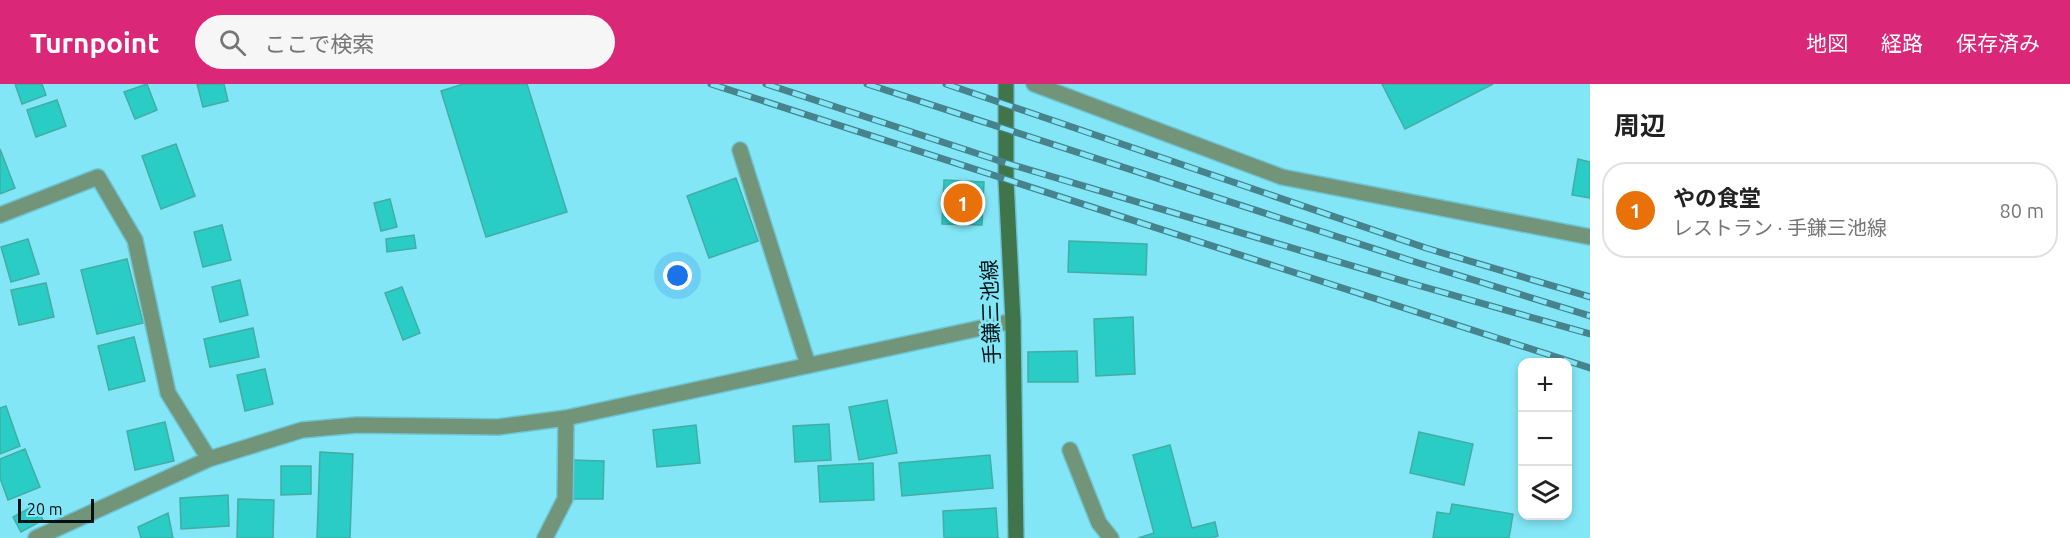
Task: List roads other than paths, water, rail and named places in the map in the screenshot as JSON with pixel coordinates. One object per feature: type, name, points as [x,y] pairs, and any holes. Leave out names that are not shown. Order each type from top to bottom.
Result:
[{"type":"main road","name":"手鎌三池線","points":[[1006,84],[1006,180],[1013,321],[1016,538]]},
{"type":"street","points":[[1034,84],[1282,177],[1590,237]]},
{"type":"street","points":[[740,150],[808,365]]},
{"type":"street","points":[[0,214],[98,177],[135,240],[168,393],[209,459]]},
{"type":"street","points":[[36,538],[209,459],[302,430],[357,425],[498,427],[567,418],[1013,321]]},
{"type":"street","points":[[545,538],[565,499],[567,418]]},
{"type":"street","points":[[1070,450],[1099,524],[1111,538]]},
{"type":"railway","points":[[711,84],[1590,368]]},
{"type":"railway","points":[[766,84],[1006,163],[1590,334]]},
{"type":"railway","points":[[867,84],[1409,260],[1590,316]]},
{"type":"railway","points":[[946,84],[1426,248],[1590,297]]},
{"type":"place","name":"やの食堂","points":[[963,203]]}]
